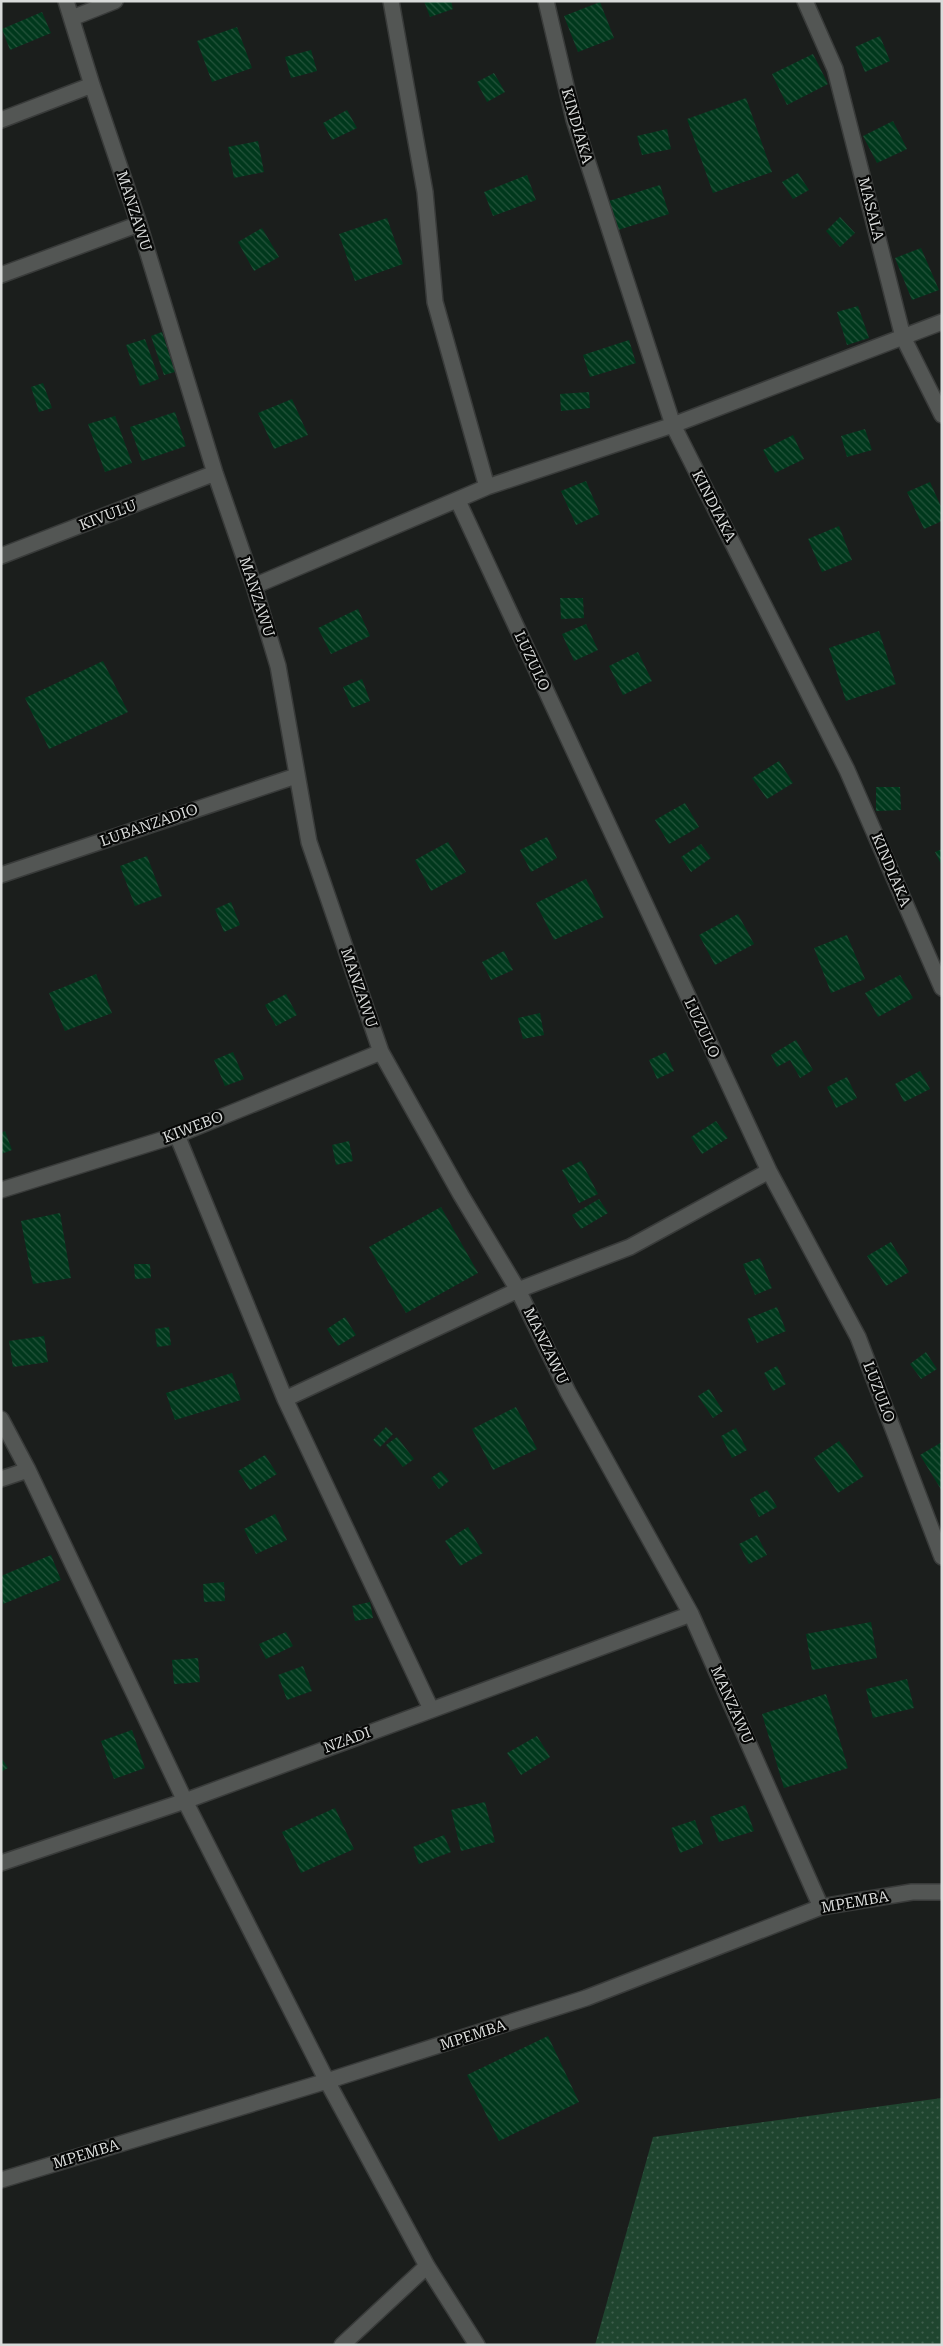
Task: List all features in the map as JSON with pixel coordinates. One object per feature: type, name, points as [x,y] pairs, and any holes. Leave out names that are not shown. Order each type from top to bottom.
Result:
[{"type":"street","name":"MANZAWU","points":[[66,1],[92,85],[140,224],[215,473],[254,586],[278,666],[309,842],[381,1052],[461,1195],[518,1290],[568,1392],[691,1614],[821,1907]]},
{"type":"street","points":[[72,18],[115,1]]},
{"type":"street","points":[[391,1],[425,192],[435,302],[487,487]]},
{"type":"street","name":"KINDIAKA","points":[[546,1],[574,120],[673,425],[847,770],[942,988]]},
{"type":"street","name":"MASALA","points":[[805,1],[835,69],[903,337],[942,415]]},
{"type":"street","points":[[1,120],[92,85]]},
{"type":"street","points":[[1,275],[140,224]]},
{"type":"street","points":[[254,586],[458,501],[487,487],[673,425],[942,322]]},
{"type":"street","name":"KIVULU","points":[[1,556],[215,473]]},
{"type":"street","name":"LUZULO","points":[[458,501],[769,1171],[858,1337],[942,1556]]},
{"type":"street","name":"LUBANZADIO","points":[[1,874],[296,776]]},
{"type":"street","name":"KIWEBO","points":[[1,1190],[177,1135],[381,1052]]},
{"type":"street","points":[[177,1135],[285,1399],[431,1709]]},
{"type":"street","points":[[285,1399],[518,1290],[630,1247],[769,1171]]},
{"type":"street","points":[[1,1419],[28,1470],[185,1800],[327,2081],[427,2266],[477,2345]]},
{"type":"street","points":[[1,1479],[28,1470]]},
{"type":"street","name":"NZADI","points":[[1,1863],[185,1800],[691,1614]]},
{"type":"street","name":"MPEMBA","points":[[1,2180],[327,2081],[586,1998],[821,1907],[912,1892],[942,1892]]},
{"type":"street","points":[[342,2345],[427,2266]]},
{"type":"green space","points":[[942,2098],[942,2345],[595,2345],[653,2137]]},
{"type":"building","points":[[424,1],[451,1],[453,9],[430,17]]},
{"type":"building","points":[[600,2],[614,38],[578,52],[564,16]]},
{"type":"building","points":[[42,12],[51,33],[10,50],[2,29]]},
{"type":"building","points":[[237,27],[252,68],[212,82],[197,41]]},
{"type":"building","points":[[880,36],[890,61],[865,72],[855,47]]},
{"type":"building","points":[[311,50],[317,71],[291,78],[285,57]]},
{"type":"building","points":[[813,54],[828,84],[787,105],[772,74]]},
{"type":"building","points":[[494,73],[505,92],[487,102],[477,82]]},
{"type":"building","points":[[746,98],[772,172],[713,193],[687,119]]},
{"type":"building","points":[[347,110],[357,128],[332,140],[323,123]]},
{"type":"building","points":[[893,121],[907,149],[877,163],[863,136]]},
{"type":"building","points":[[667,129],[671,149],[642,155],[637,136]]},
{"type":"building","points":[[258,141],[264,172],[234,178],[228,147]]},
{"type":"building","points":[[798,173],[809,190],[793,199],[782,182]]},
{"type":"building","points":[[527,175],[536,200],[493,216],[484,192]]},
{"type":"building","points":[[660,185],[669,214],[618,230],[609,201]]},
{"type":"building","points":[[840,217],[855,233],[840,247],[826,231]]},
{"type":"building","points":[[387,218],[403,264],[355,281],[339,234]]},
{"type":"building","points":[[262,228],[279,257],[254,271],[238,242]]},
{"type":"building","points":[[921,248],[939,290],[912,300],[895,258]]},
{"type":"building","points":[[858,306],[869,338],[847,345],[837,312]]},
{"type":"building","points":[[162,332],[175,372],[164,375],[151,336]]},
{"type":"building","points":[[145,339],[159,379],[140,386],[126,345]]},
{"type":"building","points":[[629,340],[636,363],[590,377],[583,355]]},
{"type":"building","points":[[43,383],[52,408],[39,412],[31,387]]},
{"type":"building","points":[[589,392],[590,408],[561,411],[560,394]]},
{"type":"building","points":[[292,399],[308,435],[274,449],[258,413]]},
{"type":"building","points":[[175,412],[186,446],[142,461],[130,427]]},
{"type":"building","points":[[115,416],[132,463],[105,472],[88,424]]},
{"type":"building","points":[[865,429],[872,450],[847,457],[841,436]]},
{"type":"building","points":[[793,435],[804,459],[775,473],[763,450]]},
{"type":"building","points":[[586,481],[600,514],[576,525],[561,491]]},
{"type":"building","points":[[930,482],[942,509],[942,521],[924,529],[907,492]]},
{"type":"building","points":[[839,526],[852,560],[822,572],[808,539]]},
{"type":"building","points":[[560,598],[583,598],[584,618],[561,619]]},
{"type":"building","points":[[358,609],[370,636],[331,654],[318,628]]},
{"type":"building","points":[[586,624],[598,650],[574,661],[562,634]]},
{"type":"building","points":[[879,631],[896,684],[846,701],[829,648]]},
{"type":"building","points":[[638,652],[652,681],[623,695],[609,666]]},
{"type":"building","points":[[103,661],[128,712],[49,749],[25,698]]},
{"type":"building","points":[[362,679],[370,701],[352,708],[343,687]]},
{"type":"building","points":[[779,761],[793,783],[767,799],[752,778]]},
{"type":"building","points":[[876,787],[900,787],[901,810],[876,811]]},
{"type":"building","points":[[685,803],[699,827],[669,844],[655,820]]},
{"type":"building","points":[[547,837],[557,858],[531,872],[520,850]]},
{"type":"building","points":[[448,842],[466,872],[431,891],[415,860]]},
{"type":"building","points":[[701,844],[711,858],[691,872],[681,857]]},
{"type":"building","points":[[942,849],[942,866],[935,852]]},
{"type":"building","points":[[147,856],[162,896],[135,906],[120,866]]},
{"type":"building","points":[[586,879],[604,917],[554,940],[536,903]]},
{"type":"building","points":[[231,902],[240,925],[224,932],[215,909]]},
{"type":"building","points":[[738,914],[754,944],[715,965],[699,935]]},
{"type":"building","points":[[847,935],[865,979],[831,993],[814,948]]},
{"type":"building","points":[[504,951],[513,970],[491,980],[482,962]]},
{"type":"building","points":[[96,974],[112,1013],[65,1031],[49,993]]},
{"type":"building","points":[[900,975],[913,998],[878,1017],[865,993]]},
{"type":"building","points":[[286,994],[297,1015],[276,1026],[265,1005]]},
{"type":"building","points":[[540,1013],[544,1035],[523,1039],[518,1018]]},
{"type":"building","points":[[796,1040],[813,1070],[800,1078],[790,1060],[777,1067],[771,1055]]},
{"type":"building","points":[[233,1052],[244,1079],[225,1086],[214,1060]]},
{"type":"building","points":[[666,1052],[674,1071],[657,1079],[649,1060]]},
{"type":"building","points":[[920,1071],[930,1089],[904,1102],[895,1084]]},
{"type":"building","points":[[847,1077],[857,1098],[836,1108],[827,1087]]},
{"type":"building","points":[[716,1121],[728,1138],[702,1154],[691,1137]]},
{"type":"building","points":[[5,1131],[12,1150],[1,1154],[1,1133]]},
{"type":"building","points":[[349,1141],[353,1161],[336,1165],[332,1145]]},
{"type":"building","points":[[581,1161],[598,1194],[579,1203],[562,1170]]},
{"type":"building","points":[[599,1199],[608,1213],[581,1229],[572,1215]]},
{"type":"building","points":[[441,1207],[478,1273],[406,1313],[369,1247]]},
{"type":"building","points":[[60,1213],[71,1278],[33,1284],[21,1221]]},
{"type":"building","points":[[891,1242],[909,1272],[886,1286],[867,1256]]},
{"type":"building","points":[[760,1258],[772,1288],[755,1295],[743,1264]]},
{"type":"building","points":[[134,1264],[150,1264],[151,1278],[135,1279]]},
{"type":"building","points":[[777,1307],[786,1331],[757,1343],[747,1319]]},
{"type":"building","points":[[345,1317],[356,1335],[338,1346],[327,1329]]},
{"type":"building","points":[[169,1327],[171,1345],[157,1347],[155,1329]]},
{"type":"building","points":[[44,1336],[48,1362],[13,1367],[9,1341]]},
{"type":"building","points":[[926,1352],[937,1369],[921,1379],[910,1364]]},
{"type":"building","points":[[777,1366],[786,1384],[773,1391],[764,1373]]},
{"type":"building","points":[[232,1373],[241,1400],[175,1420],[166,1393]]},
{"type":"building","points":[[709,1389],[723,1411],[713,1418],[698,1396]]},
{"type":"building","points":[[516,1407],[537,1449],[493,1470],[472,1429]]},
{"type":"building","points":[[386,1427],[393,1434],[380,1447],[373,1440]]},
{"type":"building","points":[[736,1428],[747,1450],[732,1458],[721,1436]]},
{"type":"building","points":[[397,1437],[414,1459],[403,1467],[386,1445]]},
{"type":"building","points":[[839,1441],[864,1476],[838,1493],[814,1458]]},
{"type":"building","points":[[942,1442],[942,1491],[920,1455]]},
{"type":"building","points":[[265,1455],[277,1474],[250,1490],[238,1471]]},
{"type":"building","points":[[441,1471],[449,1481],[439,1489],[431,1478]]},
{"type":"building","points":[[767,1490],[777,1507],[759,1517],[750,1499]]},
{"type":"building","points":[[275,1514],[287,1540],[256,1554],[244,1529]]},
{"type":"building","points":[[468,1527],[483,1553],[460,1566],[445,1541]]},
{"type":"building","points":[[757,1535],[767,1555],[749,1564],[739,1544]]},
{"type":"building","points":[[51,1555],[61,1580],[3,1604],[1,1576]]},
{"type":"building","points":[[224,1582],[225,1601],[204,1602],[203,1584]]},
{"type":"building","points":[[370,1602],[373,1618],[355,1621],[352,1606]]},
{"type":"building","points":[[871,1622],[877,1658],[812,1670],[806,1634]]},
{"type":"building","points":[[286,1632],[293,1646],[266,1659],[259,1644]]},
{"type":"building","points":[[198,1658],[200,1682],[174,1684],[172,1660]]},
{"type":"building","points":[[303,1666],[312,1691],[287,1700],[278,1675]]},
{"type":"building","points":[[907,1679],[914,1708],[873,1718],[866,1689]]},
{"type":"building","points":[[826,1694],[848,1768],[784,1788],[762,1714]]},
{"type":"building","points":[[132,1730],[145,1768],[114,1779],[101,1741]]},
{"type":"building","points":[[537,1736],[550,1757],[521,1775],[507,1753]]},
{"type":"building","points":[[1,1757],[8,1768],[1,1772]]},
{"type":"building","points":[[485,1802],[495,1842],[461,1851],[451,1810]]},
{"type":"building","points":[[745,1805],[754,1831],[719,1842],[710,1817]]},
{"type":"building","points":[[335,1808],[354,1849],[301,1873],[282,1832]]},
{"type":"building","points":[[695,1820],[703,1844],[680,1853],[671,1828]]},
{"type":"building","points":[[444,1835],[451,1852],[419,1864],[413,1847]]},
{"type":"building","points":[[548,2036],[579,2102],[499,2141],[467,2075]]}]
